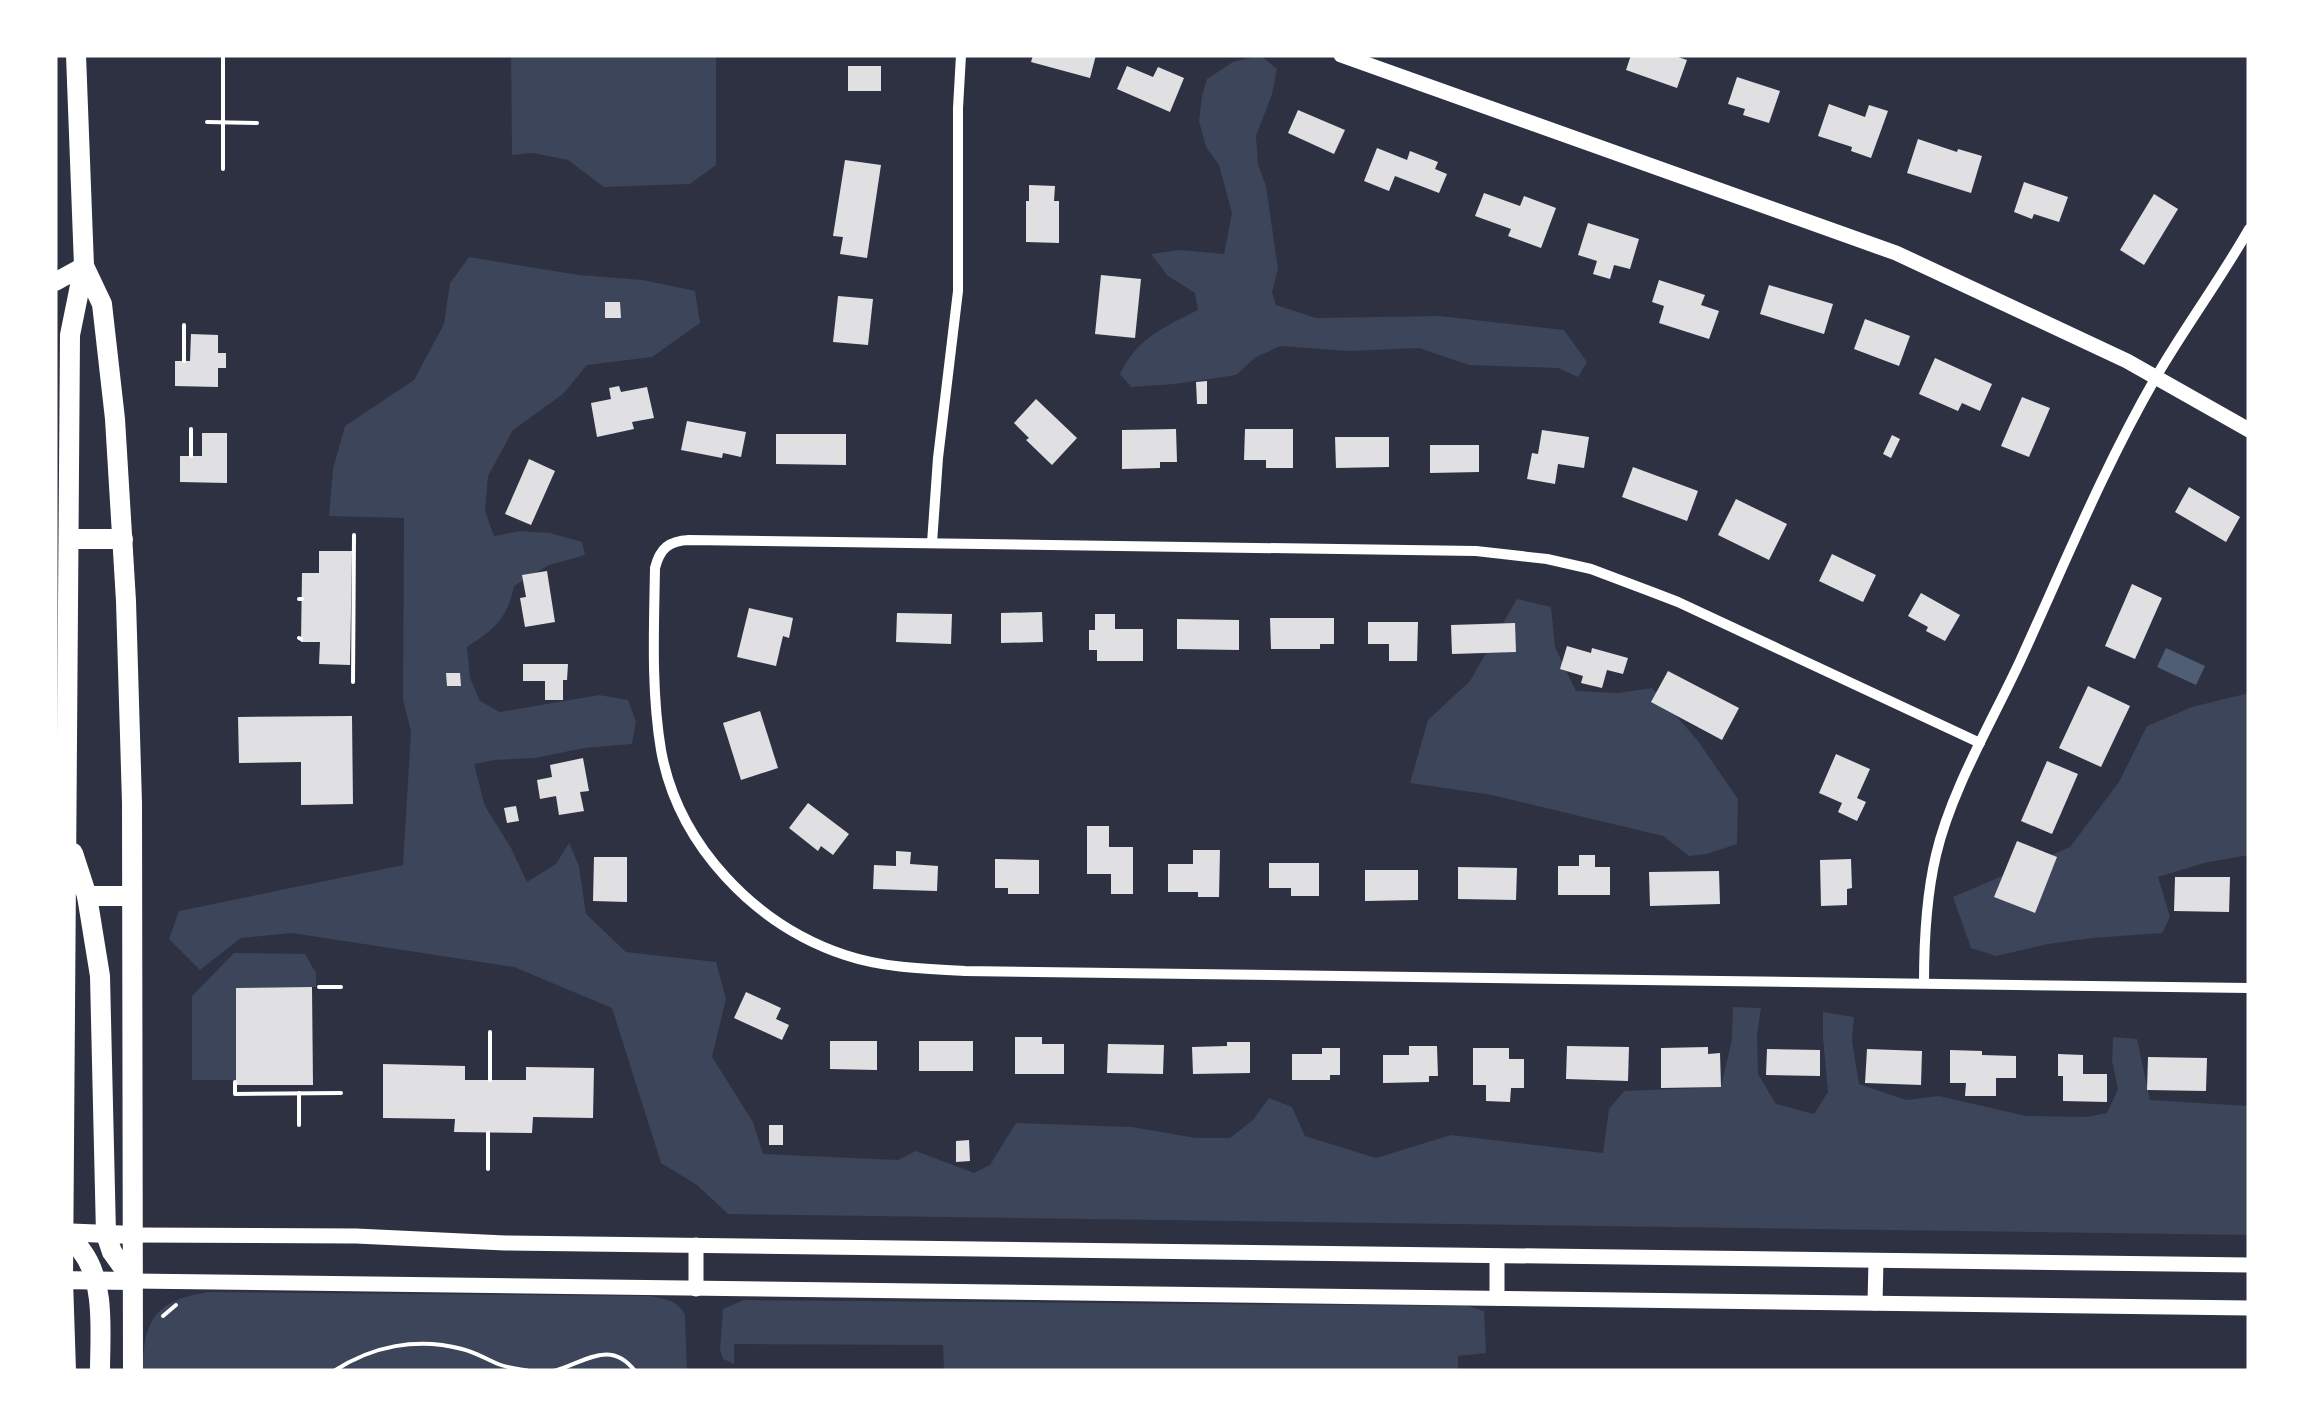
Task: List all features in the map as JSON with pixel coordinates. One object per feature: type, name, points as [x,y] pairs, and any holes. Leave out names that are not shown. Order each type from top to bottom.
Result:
[{"type":"main road","points":[[66,1371],[59,1232],[68,836],[70,336],[84,266],[76,55]]},
{"type":"main road","points":[[55,282],[84,266]]},
{"type":"main road","points":[[84,266],[102,304],[116,419],[123,539],[132,803],[134,1371]]},
{"type":"main road","points":[[70,539],[123,539]]},
{"type":"main road","points":[[68,836],[87,896],[100,976],[106,1234],[112,1252],[134,1282]]},
{"type":"main road","points":[[87,896],[132,896]]},
{"type":"main road","points":[[59,1232],[133,1235]]},
{"type":"main road","points":[[59,1232],[83,1252],[95,1282],[100,1317],[100,1371]]},
{"type":"main road","points":[[59,1280],[134,1282]]},
{"type":"street","points":[[932,543],[958,291],[958,108],[962,55]]},
{"type":"street","points":[[1341,55],[1896,253],[2072,333],[2249,430]]},
{"type":"street","points":[[1924,983],[1925,922],[1936,851],[1980,742],[2156,376],[2249,229]]},
{"type":"street","points":[[1980,742],[1678,602],[1592,569],[1547,559],[1476,551],[678,540],[663,548],[655,568],[656,701],[662,752],[680,810],[704,850],[755,908],[808,940],[847,956],[911,968],[965,971],[2249,988]]},
{"type":"street","points":[[133,1235],[356,1236],[696,1246],[2249,1265]]},
{"type":"street","points":[[696,1246],[696,1288]]},
{"type":"street","points":[[1496,1256],[1496,1298]]},
{"type":"street","points":[[1875,1303],[1876,1261]]},
{"type":"street","points":[[134,1282],[2249,1308]]},
{"type":"path","points":[[223,55],[223,168]]},
{"type":"path","points":[[249,55],[257,55]]},
{"type":"path","points":[[207,122],[257,123]]},
{"type":"path","points":[[184,325],[184,361]]},
{"type":"path","points":[[191,429],[191,456]]},
{"type":"path","points":[[352,682],[354,535]]},
{"type":"path","points":[[319,987],[341,987]]},
{"type":"path","points":[[490,1032],[490,1080]]},
{"type":"path","points":[[235,1082],[235,1094],[340,1093]]},
{"type":"path","points":[[271,1094],[272,1085]]},
{"type":"path","points":[[299,1093],[299,1124]]},
{"type":"path","points":[[488,1133],[488,1169]]},
{"type":"path","points":[[163,1316],[176,1305]]},
{"type":"path","points":[[334,1371],[376,1350],[427,1345],[464,1349],[500,1365],[529,1371]]},
{"type":"path","points":[[554,1371],[599,1354],[610,1354],[627,1361],[635,1371]]},
{"type":"shaded area","points":[[511,55],[716,55],[716,165],[690,184],[604,187],[568,160],[533,153],[512,155]]},
{"type":"shaded area","points":[[1260,55],[1277,69],[1256,136],[1278,269],[1272,292],[1276,305],[1316,318],[1439,316],[1564,330],[1587,362],[1578,377],[1558,368],[1469,365],[1419,348],[1348,351],[1280,346],[1256,357],[1236,375],[1131,387],[1120,374],[1135,351],[1153,335],[1198,310],[1195,293],[1168,276],[1151,254],[1179,250],[1224,254],[1232,213],[1219,165],[1206,147],[1199,121],[1207,79],[1233,62]]},
{"type":"shaded area","points":[[469,257],[579,275],[643,280],[695,291],[700,323],[652,357],[587,365],[563,394],[513,430],[488,476],[485,511],[494,536],[520,531],[550,533],[582,542],[585,555],[549,565],[514,586],[508,607],[498,622],[467,647],[470,678],[480,701],[500,712],[599,695],[628,700],[636,722],[632,744],[474,764],[485,806],[527,882],[556,864],[569,843],[579,866],[586,914],[626,952],[716,962],[726,999],[712,1057],[753,1122],[763,1154],[898,1160],[916,1151],[974,1173],[990,1165],[1016,1123],[1132,1127],[1196,1138],[1230,1138],[1253,1120],[1269,1098],[1292,1107],[1305,1136],[1376,1158],[1451,1135],[1603,1153],[1609,1109],[1624,1091],[1721,1087],[1732,1039],[1733,1007],[1761,1008],[1758,1074],[1776,1104],[1814,1114],[1828,1092],[1823,1012],[1854,1017],[1852,1041],[1859,1084],[1906,1100],[1939,1096],[2026,1116],[2086,1117],[2107,1113],[2118,1089],[2112,1061],[2113,1037],[2137,1039],[2150,1100],[2249,1106],[2249,1235],[728,1214],[697,1185],[661,1163],[612,1008],[514,967],[292,933],[241,938],[200,970],[169,939],[179,911],[403,865],[411,731],[403,700],[404,518],[329,516],[333,469],[345,426],[414,380],[444,324],[450,283]]},
{"type":"shaded area","points":[[1517,599],[1551,607],[1555,647],[1576,691],[1618,693],[1652,688],[1698,741],[1738,799],[1737,844],[1689,856],[1663,836],[1492,795],[1410,783],[1428,720],[1470,681]]},
{"type":"shaded area","points":[[2166,648],[2205,666],[2196,685],[2157,667]]},
{"type":"shaded area","points":[[2249,693],[2249,855],[2158,877],[2170,917],[2162,933],[2048,944],[1996,956],[1971,948],[1953,897],[2070,847],[2119,782],[2147,726],[2192,707]]},
{"type":"shaded area","points":[[234,953],[305,954],[316,973],[316,987],[236,988],[236,1080],[192,1080],[192,996]]},
{"type":"shaded area","points":[[209,1292],[650,1296],[675,1303],[685,1315],[687,1371],[143,1371],[146,1338],[156,1315],[176,1300]]},
{"type":"shaded area","points":[[744,1300],[1468,1306],[1484,1311],[1486,1353],[1458,1356],[1458,1371],[944,1371],[943,1345],[734,1344],[734,1364],[723,1359],[720,1350],[723,1309]]},
{"type":"building","points":[[1033,55],[1096,55],[1090,78],[1031,62]]},
{"type":"building","points":[[1631,55],[1672,55],[1687,60],[1677,88],[1626,70]]},
{"type":"building","points":[[848,66],[881,66],[881,91],[848,91]]},
{"type":"building","points":[[1127,66],[1153,77],[1158,67],[1184,78],[1170,112],[1117,89]]},
{"type":"building","points":[[1737,77],[1780,91],[1769,123],[1743,115],[1745,109],[1728,104]]},
{"type":"building","points":[[1829,104],[1865,117],[1869,105],[1888,111],[1871,158],[1818,136]]},
{"type":"building","points":[[1298,110],[1345,130],[1334,154],[1288,133]]},
{"type":"building","points":[[1918,139],[1982,156],[1971,193],[1907,173]]},
{"type":"building","points":[[1377,148],[1407,160],[1410,151],[1438,162],[1435,169],[1447,174],[1439,193],[1395,176],[1389,191],[1364,181]]},
{"type":"building","points":[[845,160],[881,165],[867,258],[840,254],[843,237],[833,236]]},
{"type":"building","points":[[2024,182],[2068,197],[2059,222],[2014,212]]},
{"type":"building","points":[[1029,185],[1055,186],[1059,243],[1026,242]]},
{"type":"building","points":[[1484,193],[1520,206],[1524,196],[1556,208],[1541,248],[1508,236],[1511,229],[1475,216]]},
{"type":"building","points":[[2154,194],[2178,209],[2144,265],[2120,250]]},
{"type":"building","points":[[1588,223],[1639,239],[1630,269],[1614,265],[1610,279],[1593,274],[1597,261],[1578,255]]},
{"type":"building","points":[[1101,275],[1141,279],[1135,338],[1095,334]]},
{"type":"building","points":[[1659,280],[1705,295],[1701,305],[1719,311],[1709,339],[1659,323],[1664,306],[1652,302]]},
{"type":"building","points":[[1769,285],[1833,304],[1824,334],[1760,314]]},
{"type":"building","points":[[838,296],[873,299],[868,345],[833,342]]},
{"type":"building","points":[[605,302],[620,302],[621,318],[605,318]]},
{"type":"building","points":[[1865,319],[1910,336],[1899,366],[1854,349]]},
{"type":"building","points":[[191,334],[218,335],[218,353],[226,353],[226,368],[218,368],[218,387],[175,386],[175,361],[190,361]]},
{"type":"building","points":[[1935,358],[1992,384],[1980,411],[1962,403],[1958,411],[1919,394]]},
{"type":"building","points":[[1207,381],[1207,404],[1197,404],[1196,382]]},
{"type":"building","points":[[619,386],[621,392],[647,387],[654,418],[632,422],[634,429],[597,437],[591,403],[611,399],[609,388]]},
{"type":"building","points":[[2022,397],[2050,408],[2029,457],[2001,446]]},
{"type":"building","points":[[1036,399],[1077,438],[1052,465],[1014,423]]},
{"type":"building","points":[[687,421],[746,432],[741,457],[723,453],[722,458],[681,450]]},
{"type":"building","points":[[1176,429],[1177,462],[1160,462],[1160,468],[1122,469],[1122,430]]},
{"type":"building","points":[[1245,429],[1293,429],[1293,468],[1266,468],[1266,460],[1244,460]]},
{"type":"building","points":[[1542,430],[1589,437],[1584,468],[1558,464],[1555,484],[1527,479],[1532,453],[1538,454]]},
{"type":"building","points":[[202,433],[227,433],[227,483],[180,482],[180,456],[202,456]]},
{"type":"building","points":[[776,434],[846,434],[846,465],[776,464]]},
{"type":"building","points":[[1892,435],[1900,439],[1891,458],[1883,454]]},
{"type":"building","points":[[1335,437],[1389,437],[1389,467],[1336,468]]},
{"type":"building","points":[[1430,445],[1479,445],[1479,472],[1430,473]]},
{"type":"building","points":[[529,459],[555,471],[531,525],[505,514]]},
{"type":"building","points":[[1633,467],[1698,491],[1687,521],[1622,497]]},
{"type":"building","points":[[2189,487],[2240,517],[2226,542],[2175,512]]},
{"type":"building","points":[[1736,499],[1787,524],[1769,560],[1718,535]]},
{"type":"building","points":[[319,551],[352,551],[350,665],[319,664],[320,642],[301,642],[302,573],[319,573]]},
{"type":"building","points":[[1832,554],[1876,575],[1863,602],[1819,581]]},
{"type":"building","points":[[547,571],[555,622],[525,627],[520,598],[526,597],[522,575]]},
{"type":"building","points":[[2132,584],[2162,598],[2135,659],[2105,646]]},
{"type":"building","points":[[1921,593],[1960,615],[1945,641],[1908,616]]},
{"type":"building","points":[[749,608],[793,618],[789,638],[783,636],[776,666],[737,657]]},
{"type":"building","points":[[1042,612],[1043,642],[1001,643],[1001,613]]},
{"type":"building","points":[[897,613],[952,614],[951,644],[896,642]]},
{"type":"building","points":[[1095,614],[1115,614],[1115,629],[1143,629],[1143,661],[1097,661],[1097,650],[1089,650],[1089,630],[1095,630]]},
{"type":"building","points":[[1270,618],[1334,618],[1334,644],[1320,644],[1320,649],[1271,649]]},
{"type":"building","points":[[1177,619],[1239,620],[1239,650],[1177,649]]},
{"type":"building","points":[[1368,622],[1418,622],[1417,661],[1389,661],[1389,644],[1368,644]]},
{"type":"building","points":[[1515,623],[1516,652],[1452,654],[1451,625]]},
{"type":"building","points":[[1567,646],[1628,658],[1623,674],[1607,670],[1602,688],[1581,683],[1583,676],[1560,669]]},
{"type":"building","points":[[523,664],[568,664],[563,700],[545,700],[545,681],[523,681]]},
{"type":"building","points":[[1668,671],[1739,708],[1722,740],[1651,702]]},
{"type":"building","points":[[446,673],[460,673],[461,686],[447,686]]},
{"type":"building","points":[[2088,686],[2130,706],[2101,767],[2059,748]]},
{"type":"building","points":[[760,711],[778,768],[741,780],[723,723]]},
{"type":"building","points":[[352,716],[353,804],[301,805],[301,762],[239,763],[238,717]]},
{"type":"building","points":[[1836,754],[1870,769],[1857,798],[1866,802],[1857,821],[1838,812],[1842,803],[1819,793]]},
{"type":"building","points":[[583,758],[589,791],[580,792],[584,811],[559,815],[556,796],[540,799],[537,780],[552,777],[550,765]]},
{"type":"building","points":[[2047,761],[2078,774],[2052,834],[2021,821]]},
{"type":"building","points":[[808,803],[849,834],[833,855],[821,846],[818,851],[789,828]]},
{"type":"building","points":[[516,806],[519,821],[507,823],[504,808]]},
{"type":"building","points":[[1087,826],[1109,826],[1109,847],[1133,847],[1133,894],[1111,894],[1111,874],[1087,874]]},
{"type":"building","points":[[2017,841],[2057,857],[2035,913],[1994,897]]},
{"type":"building","points":[[1193,850],[1220,850],[1219,897],[1168,892],[1168,864],[1193,864]]},
{"type":"building","points":[[896,851],[911,852],[910,864],[938,866],[937,891],[873,889],[874,865],[896,866]]},
{"type":"building","points":[[1579,855],[1595,855],[1595,867],[1610,867],[1610,895],[1558,895],[1558,866],[1579,866]]},
{"type":"building","points":[[594,857],[627,857],[627,902],[593,901]]},
{"type":"building","points":[[995,859],[1039,860],[1039,894],[1008,894],[1008,888],[995,888]]},
{"type":"building","points":[[1851,859],[1852,888],[1847,889],[1847,905],[1821,906],[1820,860]]},
{"type":"building","points":[[1269,863],[1319,863],[1319,896],[1291,896],[1291,888],[1269,888]]},
{"type":"building","points":[[1458,867],[1517,868],[1516,900],[1458,899]]},
{"type":"building","points":[[1365,870],[1418,870],[1418,900],[1365,901]]},
{"type":"building","points":[[1719,871],[1720,904],[1650,906],[1649,872]]},
{"type":"building","points":[[2175,877],[2230,877],[2229,912],[2174,911]]},
{"type":"building","points":[[312,987],[313,1085],[236,1085],[236,988]]},
{"type":"building","points":[[746,992],[781,1008],[776,1019],[789,1025],[782,1040],[734,1018]]},
{"type":"building","points":[[1015,1037],[1042,1037],[1042,1044],[1064,1044],[1064,1074],[1015,1074]]},
{"type":"building","points":[[830,1041],[877,1041],[877,1070],[830,1069]]},
{"type":"building","points":[[919,1041],[973,1041],[973,1071],[919,1071]]},
{"type":"building","points":[[1227,1042],[1250,1042],[1250,1073],[1193,1074],[1192,1047],[1227,1046]]},
{"type":"building","points":[[1108,1044],[1164,1045],[1163,1074],[1107,1073]]},
{"type":"building","points":[[1409,1046],[1437,1046],[1438,1076],[1429,1076],[1429,1082],[1383,1083],[1383,1055],[1409,1055]]},
{"type":"building","points":[[1567,1046],[1629,1047],[1628,1081],[1566,1079]]},
{"type":"building","points":[[1708,1047],[1708,1054],[1720,1053],[1721,1087],[1661,1088],[1661,1048]]},
{"type":"building","points":[[1322,1048],[1340,1048],[1340,1075],[1330,1075],[1330,1080],[1292,1080],[1292,1054],[1322,1054]]},
{"type":"building","points":[[1473,1048],[1509,1048],[1509,1059],[1524,1059],[1524,1088],[1511,1088],[1510,1102],[1486,1101],[1486,1085],[1473,1085]]},
{"type":"building","points":[[1767,1049],[1820,1050],[1820,1076],[1766,1075]]},
{"type":"building","points":[[1867,1049],[1922,1051],[1921,1085],[1865,1083]]},
{"type":"building","points":[[1950,1050],[2016,1056],[2016,1078],[1996,1078],[1996,1096],[1965,1096],[1966,1083],[1950,1083]]},
{"type":"building","points":[[2058,1054],[2083,1055],[2083,1074],[2107,1074],[2107,1102],[2063,1101]]},
{"type":"building","points":[[2148,1057],[2207,1058],[2206,1091],[2147,1090]]},
{"type":"building","points":[[383,1064],[465,1066],[465,1080],[526,1080],[526,1067],[594,1068],[593,1118],[533,1117],[532,1133],[454,1132],[455,1119],[383,1118]]},
{"type":"building","points":[[769,1125],[783,1125],[783,1145],[769,1145]]},
{"type":"building","points":[[969,1140],[970,1161],[956,1162],[956,1141]]}]
